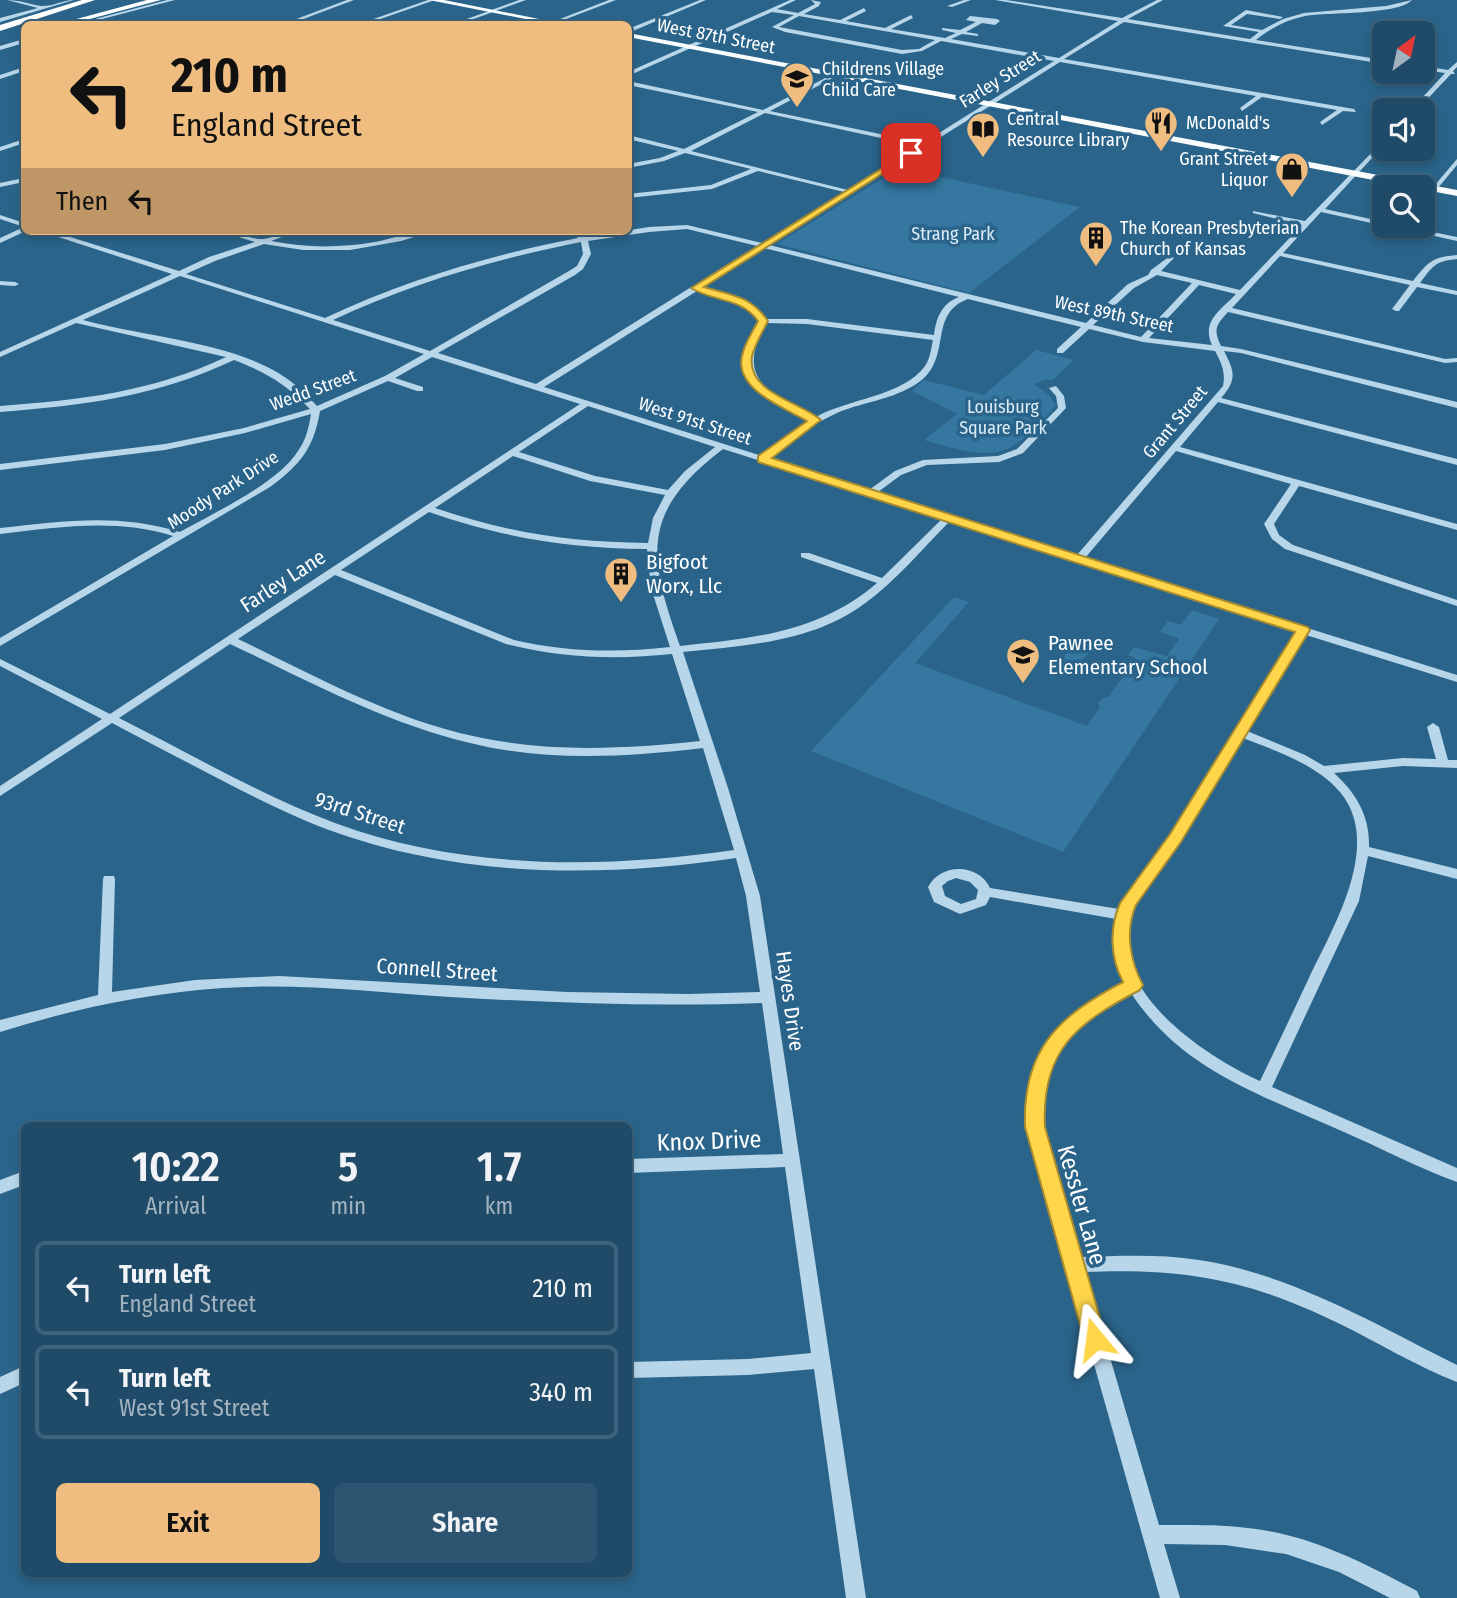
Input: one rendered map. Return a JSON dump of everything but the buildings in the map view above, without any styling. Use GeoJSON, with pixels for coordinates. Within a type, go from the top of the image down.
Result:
{"type":"FeatureCollection","features":[{"type":"Feature","properties":{"kind":"highway"},"geometry":{"type":"LineString","coordinates":[[53,21],[127,0]]}},
{"type":"Feature","properties":{"kind":"highway"},"geometry":{"type":"LineString","coordinates":[[74,21],[157,0]]}},
{"type":"Feature","properties":{"kind":"highway"},"geometry":{"type":"LineString","coordinates":[[32,21],[95,1]]}},
{"type":"Feature","properties":{"kind":"highway"},"geometry":{"type":"LineString","coordinates":[[43,21],[95,1]]}},
{"type":"Feature","properties":{"kind":"highway"},"geometry":{"type":"LineString","coordinates":[[0,34],[21,26]]}},
{"type":"Feature","properties":{"kind":"highway"},"geometry":{"type":"LineString","coordinates":[[0,34],[21,29]]}},
{"type":"Feature","properties":{"kind":"main road"},"geometry":{"type":"LineString","coordinates":[[433,0],[545,21]]}},
{"type":"Feature","properties":{"kind":"main road"},"geometry":{"type":"LineString","coordinates":[[452,1],[494,11]]}},
{"type":"Feature","properties":{"kind":"main road","name":"West 87th Street"},"geometry":{"type":"LineString","coordinates":[[632,36],[1372,180]]}},
{"type":"Feature","properties":{"kind":"main road","name":"West 87th Street"},"geometry":{"type":"LineString","coordinates":[[1353,176],[1372,180]]}},
{"type":"Feature","properties":{"kind":"main road","name":"West 87th Street"},"geometry":{"type":"LineString","coordinates":[[1435,192],[1457,196]]}},
{"type":"Feature","properties":{"kind":"street"},"geometry":{"type":"LineString","coordinates":[[9,0],[44,8]]}},
{"type":"Feature","properties":{"kind":"street"},"geometry":{"type":"LineString","coordinates":[[0,20],[72,0]]}},
{"type":"Feature","properties":{"kind":"street"},"geometry":{"type":"LineString","coordinates":[[92,21],[173,0]]}},
{"type":"Feature","properties":{"kind":"street"},"geometry":{"type":"LineString","coordinates":[[294,21],[352,0]]}},
{"type":"Feature","properties":{"kind":"street"},"geometry":{"type":"LineString","coordinates":[[371,21],[433,0]]}},
{"type":"Feature","properties":{"kind":"street"},"geometry":{"type":"LineString","coordinates":[[465,21],[524,0]]}},
{"type":"Feature","properties":{"kind":"street"},"geometry":{"type":"LineString","coordinates":[[560,21],[614,0]]}},
{"type":"Feature","properties":{"kind":"street"},"geometry":{"type":"LineString","coordinates":[[632,33],[704,0]]}},
{"type":"Feature","properties":{"kind":"street"},"geometry":{"type":"LineString","coordinates":[[632,72],[794,0]]}},
{"type":"Feature","properties":{"kind":"street"},"geometry":{"type":"LineString","coordinates":[[813,0],[818,2],[817,5],[775,27],[908,52],[920,50],[980,22]]}},
{"type":"Feature","properties":{"kind":"street"},"geometry":{"type":"LineString","coordinates":[[950,6],[969,0]]}},
{"type":"Feature","properties":{"kind":"street"},"geometry":{"type":"LineString","coordinates":[[997,0],[1372,60]]}},
{"type":"Feature","properties":{"kind":"street"},"geometry":{"type":"LineString","coordinates":[[1042,7],[1054,0]]}},
{"type":"Feature","properties":{"kind":"street","name":"Farley Street"},"geometry":{"type":"LineString","coordinates":[[538,387],[1123,20],[1161,0]]}},
{"type":"Feature","properties":{"kind":"street"},"geometry":{"type":"LineString","coordinates":[[1261,31],[1226,26],[1246,12],[1280,17],[1312,10],[1396,6],[1406,4],[1409,0]]}},
{"type":"Feature","properties":{"kind":"street"},"geometry":{"type":"LineString","coordinates":[[772,10],[1354,111]]}},
{"type":"Feature","properties":{"kind":"street"},"geometry":{"type":"LineString","coordinates":[[842,22],[864,10]]}},
{"type":"Feature","properties":{"kind":"street"},"geometry":{"type":"LineString","coordinates":[[1251,41],[1280,17]]}},
{"type":"Feature","properties":{"kind":"street"},"geometry":{"type":"LineString","coordinates":[[887,29],[911,18]]}},
{"type":"Feature","properties":{"kind":"street"},"geometry":{"type":"LineString","coordinates":[[944,29],[976,35]]}},
{"type":"Feature","properties":{"kind":"street"},"geometry":{"type":"LineString","coordinates":[[811,35],[823,30]]}},
{"type":"Feature","properties":{"kind":"street"},"geometry":{"type":"LineString","coordinates":[[858,44],[870,38]]}},
{"type":"Feature","properties":{"kind":"street"},"geometry":{"type":"LineString","coordinates":[[0,48],[21,42]]}},
{"type":"Feature","properties":{"kind":"street"},"geometry":{"type":"LineString","coordinates":[[1427,98],[1453,73],[1457,64]]}},
{"type":"Feature","properties":{"kind":"street"},"geometry":{"type":"LineString","coordinates":[[0,77],[21,70]]}},
{"type":"Feature","properties":{"kind":"street"},"geometry":{"type":"LineString","coordinates":[[1435,70],[1453,73]]}},
{"type":"Feature","properties":{"kind":"street"},"geometry":{"type":"LineString","coordinates":[[632,165],[650,163],[684,151],[833,76]]}},
{"type":"Feature","properties":{"kind":"street"},"geometry":{"type":"LineString","coordinates":[[632,84],[924,145]]}},
{"type":"Feature","properties":{"kind":"street"},"geometry":{"type":"LineString","coordinates":[[1242,109],[1261,95]]}},
{"type":"Feature","properties":{"kind":"street"},"geometry":{"type":"LineString","coordinates":[[1322,123],[1342,109]]}},
{"type":"Feature","properties":{"kind":"street"},"geometry":{"type":"LineString","coordinates":[[632,138],[850,192]]}},
{"type":"Feature","properties":{"kind":"street"},"geometry":{"type":"LineString","coordinates":[[0,149],[21,142]]}},
{"type":"Feature","properties":{"kind":"street","name":"Grant Street"},"geometry":{"type":"LineString","coordinates":[[1079,559],[1216,399],[1229,379],[1211,328],[1372,155]]}},
{"type":"Feature","properties":{"kind":"street"},"geometry":{"type":"LineString","coordinates":[[1435,185],[1457,161]]}},
{"type":"Feature","properties":{"kind":"street"},"geometry":{"type":"LineString","coordinates":[[632,196],[712,187],[758,169]]}},
{"type":"Feature","properties":{"kind":"street"},"geometry":{"type":"LineString","coordinates":[[0,185],[21,181]]}},
{"type":"Feature","properties":{"kind":"street"},"geometry":{"type":"LineString","coordinates":[[1320,211],[1372,222]]}},
{"type":"Feature","properties":{"kind":"street"},"geometry":{"type":"LineString","coordinates":[[1255,212],[1307,224]]}},
{"type":"Feature","properties":{"kind":"street"},"geometry":{"type":"LineString","coordinates":[[0,217],[21,226]]}},
{"type":"Feature","properties":{"kind":"street","name":"West 89th Street"},"geometry":{"type":"LineString","coordinates":[[632,233],[687,227],[1143,340],[1241,351],[1457,405]]}},
{"type":"Feature","properties":{"kind":"street"},"geometry":{"type":"LineString","coordinates":[[0,241],[21,229]]}},
{"type":"Feature","properties":{"kind":"street"},"geometry":{"type":"LineString","coordinates":[[1435,234],[1457,239]]}},
{"type":"Feature","properties":{"kind":"street","name":"West 91st Street"},"geometry":{"type":"LineString","coordinates":[[57,235],[1457,679]]}},
{"type":"Feature","properties":{"kind":"street"},"geometry":{"type":"LineString","coordinates":[[212,259],[236,235]]}},
{"type":"Feature","properties":{"kind":"street"},"geometry":{"type":"LineString","coordinates":[[243,235],[262,242],[302,249],[343,249],[414,235]]}},
{"type":"Feature","properties":{"kind":"street"},"geometry":{"type":"LineString","coordinates":[[0,355],[212,259],[282,235]]}},
{"type":"Feature","properties":{"kind":"street"},"geometry":{"type":"LineString","coordinates":[[578,235],[584,240]]}},
{"type":"Feature","properties":{"kind":"street","name":"West 89th Street"},"geometry":{"type":"LineString","coordinates":[[326,320],[396,289],[453,269],[617,235]]}},
{"type":"Feature","properties":{"kind":"street","name":"Wedd Street"},"geometry":{"type":"LineString","coordinates":[[0,467],[165,447],[245,430],[316,410],[388,378],[572,273],[580,267],[587,254],[584,240]]}},
{"type":"Feature","properties":{"kind":"street"},"geometry":{"type":"LineString","coordinates":[[1279,254],[1457,293]]}},
{"type":"Feature","properties":{"kind":"street"},"geometry":{"type":"LineString","coordinates":[[1396,309],[1436,259],[1457,257]]}},
{"type":"Feature","properties":{"kind":"street"},"geometry":{"type":"LineString","coordinates":[[1060,351],[1131,286],[1151,277],[1170,258]]}},
{"type":"Feature","properties":{"kind":"street"},"geometry":{"type":"LineString","coordinates":[[1154,272],[1242,293]]}},
{"type":"Feature","properties":{"kind":"street"},"geometry":{"type":"LineString","coordinates":[[0,283],[15,284]]}},
{"type":"Feature","properties":{"kind":"street"},"geometry":{"type":"LineString","coordinates":[[1143,340],[1197,283]]}},
{"type":"Feature","properties":{"kind":"street"},"geometry":{"type":"LineString","coordinates":[[696,288],[743,302],[755,309],[763,321]]}},
{"type":"Feature","properties":{"kind":"street"},"geometry":{"type":"LineString","coordinates":[[763,459],[815,420],[919,378],[933,362],[943,315],[959,298],[970,296]]}},
{"type":"Feature","properties":{"kind":"street"},"geometry":{"type":"LineString","coordinates":[[1227,309],[1445,361],[1457,359]]}},
{"type":"Feature","properties":{"kind":"street"},"geometry":{"type":"LineString","coordinates":[[76,321],[105,330],[179,342],[280,376],[305,396],[316,410]]}},
{"type":"Feature","properties":{"kind":"street"},"geometry":{"type":"LineString","coordinates":[[763,321],[817,322],[936,338]]}},
{"type":"Feature","properties":{"kind":"street"},"geometry":{"type":"LineString","coordinates":[[763,321],[747,356],[747,371],[758,387],[769,395],[815,420]]}},
{"type":"Feature","properties":{"kind":"street"},"geometry":{"type":"LineString","coordinates":[[0,409],[134,394],[183,381],[231,358]]}},
{"type":"Feature","properties":{"kind":"street"},"geometry":{"type":"LineString","coordinates":[[388,378],[420,388]]}},
{"type":"Feature","properties":{"kind":"street"},"geometry":{"type":"LineString","coordinates":[[871,494],[898,473],[926,462],[999,459],[1020,451],[1062,408],[1060,396],[1053,388]]}},
{"type":"Feature","properties":{"kind":"street"},"geometry":{"type":"LineString","coordinates":[[1216,399],[1457,462]]}},
{"type":"Feature","properties":{"kind":"street","name":"Farley Lane"},"geometry":{"type":"LineString","coordinates":[[0,792],[587,403]]}},
{"type":"Feature","properties":{"kind":"street","name":"Moody Park Drive"},"geometry":{"type":"LineString","coordinates":[[0,643],[259,490],[292,465],[310,441],[316,410]]}},
{"type":"Feature","properties":{"kind":"street","name":"Hayes Drive"},"geometry":{"type":"LineString","coordinates":[[721,446],[699,462],[670,493],[657,519],[652,546],[653,568],[753,896],[856,1598]]}},
{"type":"Feature","properties":{"kind":"street"},"geometry":{"type":"LineString","coordinates":[[1174,448],[1457,527]]}},
{"type":"Feature","properties":{"kind":"street"},"geometry":{"type":"LineString","coordinates":[[511,453],[593,479],[670,493]]}},
{"type":"Feature","properties":{"kind":"street"},"geometry":{"type":"LineString","coordinates":[[1296,483],[1269,524],[1275,537],[1301,552],[1457,603]]}},
{"type":"Feature","properties":{"kind":"street"},"geometry":{"type":"LineString","coordinates":[[428,509],[475,526],[531,539],[593,546],[652,546]]}},
{"type":"Feature","properties":{"kind":"street"},"geometry":{"type":"LineString","coordinates":[[334,571],[510,642],[535,649],[602,656],[677,650],[763,638],[813,626],[849,610],[883,582],[948,518]]}},
{"type":"Feature","properties":{"kind":"street"},"geometry":{"type":"LineString","coordinates":[[0,531],[121,521],[145,524],[182,536]]}},
{"type":"Feature","properties":{"kind":"street"},"geometry":{"type":"LineString","coordinates":[[805,555],[883,582]]}},
{"type":"Feature","properties":{"kind":"street"},"geometry":{"type":"LineString","coordinates":[[1303,630],[1175,838],[1128,903],[1121,929],[1122,956],[1133,985],[1155,1018],[1180,1042],[1207,1061],[1457,1175]]}},
{"type":"Feature","properties":{"kind":"street"},"geometry":{"type":"LineString","coordinates":[[230,640],[404,719],[470,740],[544,752],[588,754],[655,751],[707,744]]}},
{"type":"Feature","properties":{"kind":"street","name":"93rd Street"},"geometry":{"type":"LineString","coordinates":[[0,662],[308,817],[379,842],[434,855],[486,863],[582,868],[663,864],[741,853]]}},
{"type":"Feature","properties":{"kind":"street"},"geometry":{"type":"LineString","coordinates":[[1433,727],[1443,763]]}},
{"type":"Feature","properties":{"kind":"street"},"geometry":{"type":"LineString","coordinates":[[1240,733],[1297,755],[1325,770],[1355,806],[1360,818],[1364,850],[1363,869],[1352,901],[1264,1089]]}},
{"type":"Feature","properties":{"kind":"street"},"geometry":{"type":"LineString","coordinates":[[1325,770],[1373,763],[1457,764]]}},
{"type":"Feature","properties":{"kind":"street"},"geometry":{"type":"LineString","coordinates":[[1364,850],[1457,874]]}},
{"type":"Feature","properties":{"kind":"street"},"geometry":{"type":"LineString","coordinates":[[105,999],[109,879]]}},
{"type":"Feature","properties":{"kind":"street"},"geometry":{"type":"LineString","coordinates":[[985,892],[1123,915]]}},
{"type":"Feature","properties":{"kind":"street","name":"Connell Street"},"geometry":{"type":"LineString","coordinates":[[0,1026],[105,999],[196,986],[265,982],[610,1001],[769,997]]}},
{"type":"Feature","properties":{"kind":"street","name":"Kessler Lane"},"geometry":{"type":"LineString","coordinates":[[1133,985],[1093,1006],[1063,1031],[1044,1060],[1037,1081],[1034,1101],[1035,1127],[1170,1598]]}},
{"type":"Feature","properties":{"kind":"street","name":"Knox Drive"},"geometry":{"type":"LineString","coordinates":[[632,1166],[792,1160]]}},
{"type":"Feature","properties":{"kind":"street"},"geometry":{"type":"LineString","coordinates":[[0,1187],[21,1179]]}},
{"type":"Feature","properties":{"kind":"street"},"geometry":{"type":"LineString","coordinates":[[1074,1265],[1171,1264],[1216,1271],[1272,1286],[1315,1304],[1457,1374]]}},
{"type":"Feature","properties":{"kind":"street"},"geometry":{"type":"LineString","coordinates":[[632,1370],[748,1367],[821,1360]]}},
{"type":"Feature","properties":{"kind":"street"},"geometry":{"type":"LineString","coordinates":[[0,1386],[21,1376]]}},
{"type":"Feature","properties":{"kind":"street"},"geometry":{"type":"LineString","coordinates":[[1152,1535],[1209,1532],[1289,1543],[1331,1557],[1410,1598]]}},
{"type":"Feature","properties":{"kind":"green space","name":"Strang Park"},"geometry":{"type":"Polygon","coordinates":[[[899,168],[1080,207],[969,293],[777,244],[899,168]]]}},
{"type":"Feature","properties":{"kind":"green space","name":"Louisburg Square Park"},"geometry":{"type":"Polygon","coordinates":[[[1036,350],[1074,360],[1053,380],[1034,384],[1049,395],[1056,405],[1025,438],[998,452],[983,453],[924,440],[957,414],[912,391],[924,380],[984,395],[1036,350]]]}},
{"type":"Feature","properties":{"kind":"green space"},"geometry":{"type":"Polygon","coordinates":[[[954,597],[969,602],[915,663],[1087,726],[1100,707],[1098,703],[1108,697],[1136,659],[1128,655],[1134,647],[1167,656],[1179,639],[1160,632],[1168,621],[1181,625],[1192,610],[1219,619],[1063,852],[811,751],[954,597]]]}},
{"type":"Feature","properties":{"kind":"green space"},"geometry":{"type":"Polygon","coordinates":[[[1078,639],[1096,645],[1075,668],[1059,663],[1078,639]]]}},
{"type":"Feature","properties":{"kind":"place","name":"Childrens Village Child Care"},"geometry":{"type":"Point","coordinates":[797,109]}},
{"type":"Feature","properties":{"kind":"place","name":"McDonald's"},"geometry":{"type":"Point","coordinates":[1161,153]}},
{"type":"Feature","properties":{"kind":"place","name":"Central Resource Library"},"geometry":{"type":"Point","coordinates":[983,159]}},
{"type":"Feature","properties":{"kind":"place","name":"Grant Street Liquor"},"geometry":{"type":"Point","coordinates":[1292,199]}},
{"type":"Feature","properties":{"kind":"place","name":"The Korean Presbyterian Church of Kansas"},"geometry":{"type":"Point","coordinates":[1096,268]}},
{"type":"Feature","properties":{"kind":"place","name":"Bigfoot Worx, Llc"},"geometry":{"type":"Point","coordinates":[621,604]}},
{"type":"Feature","properties":{"kind":"place","name":"Pawnee Elementary School"},"geometry":{"type":"Point","coordinates":[1023,685]}},
{"type":"Feature","properties":{"kind":"route"},"geometry":{"type":"LineString","coordinates":[[911,153],[696,288],[743,302],[755,309],[763,321],[747,356],[747,371],[758,387],[769,395],[815,420],[763,459],[1303,630],[1175,838],[1128,903],[1123,915],[1121,942],[1127,974],[1133,985],[1093,1006],[1063,1031],[1044,1060],[1037,1081],[1034,1101],[1035,1127],[1095,1339]]}}]}
